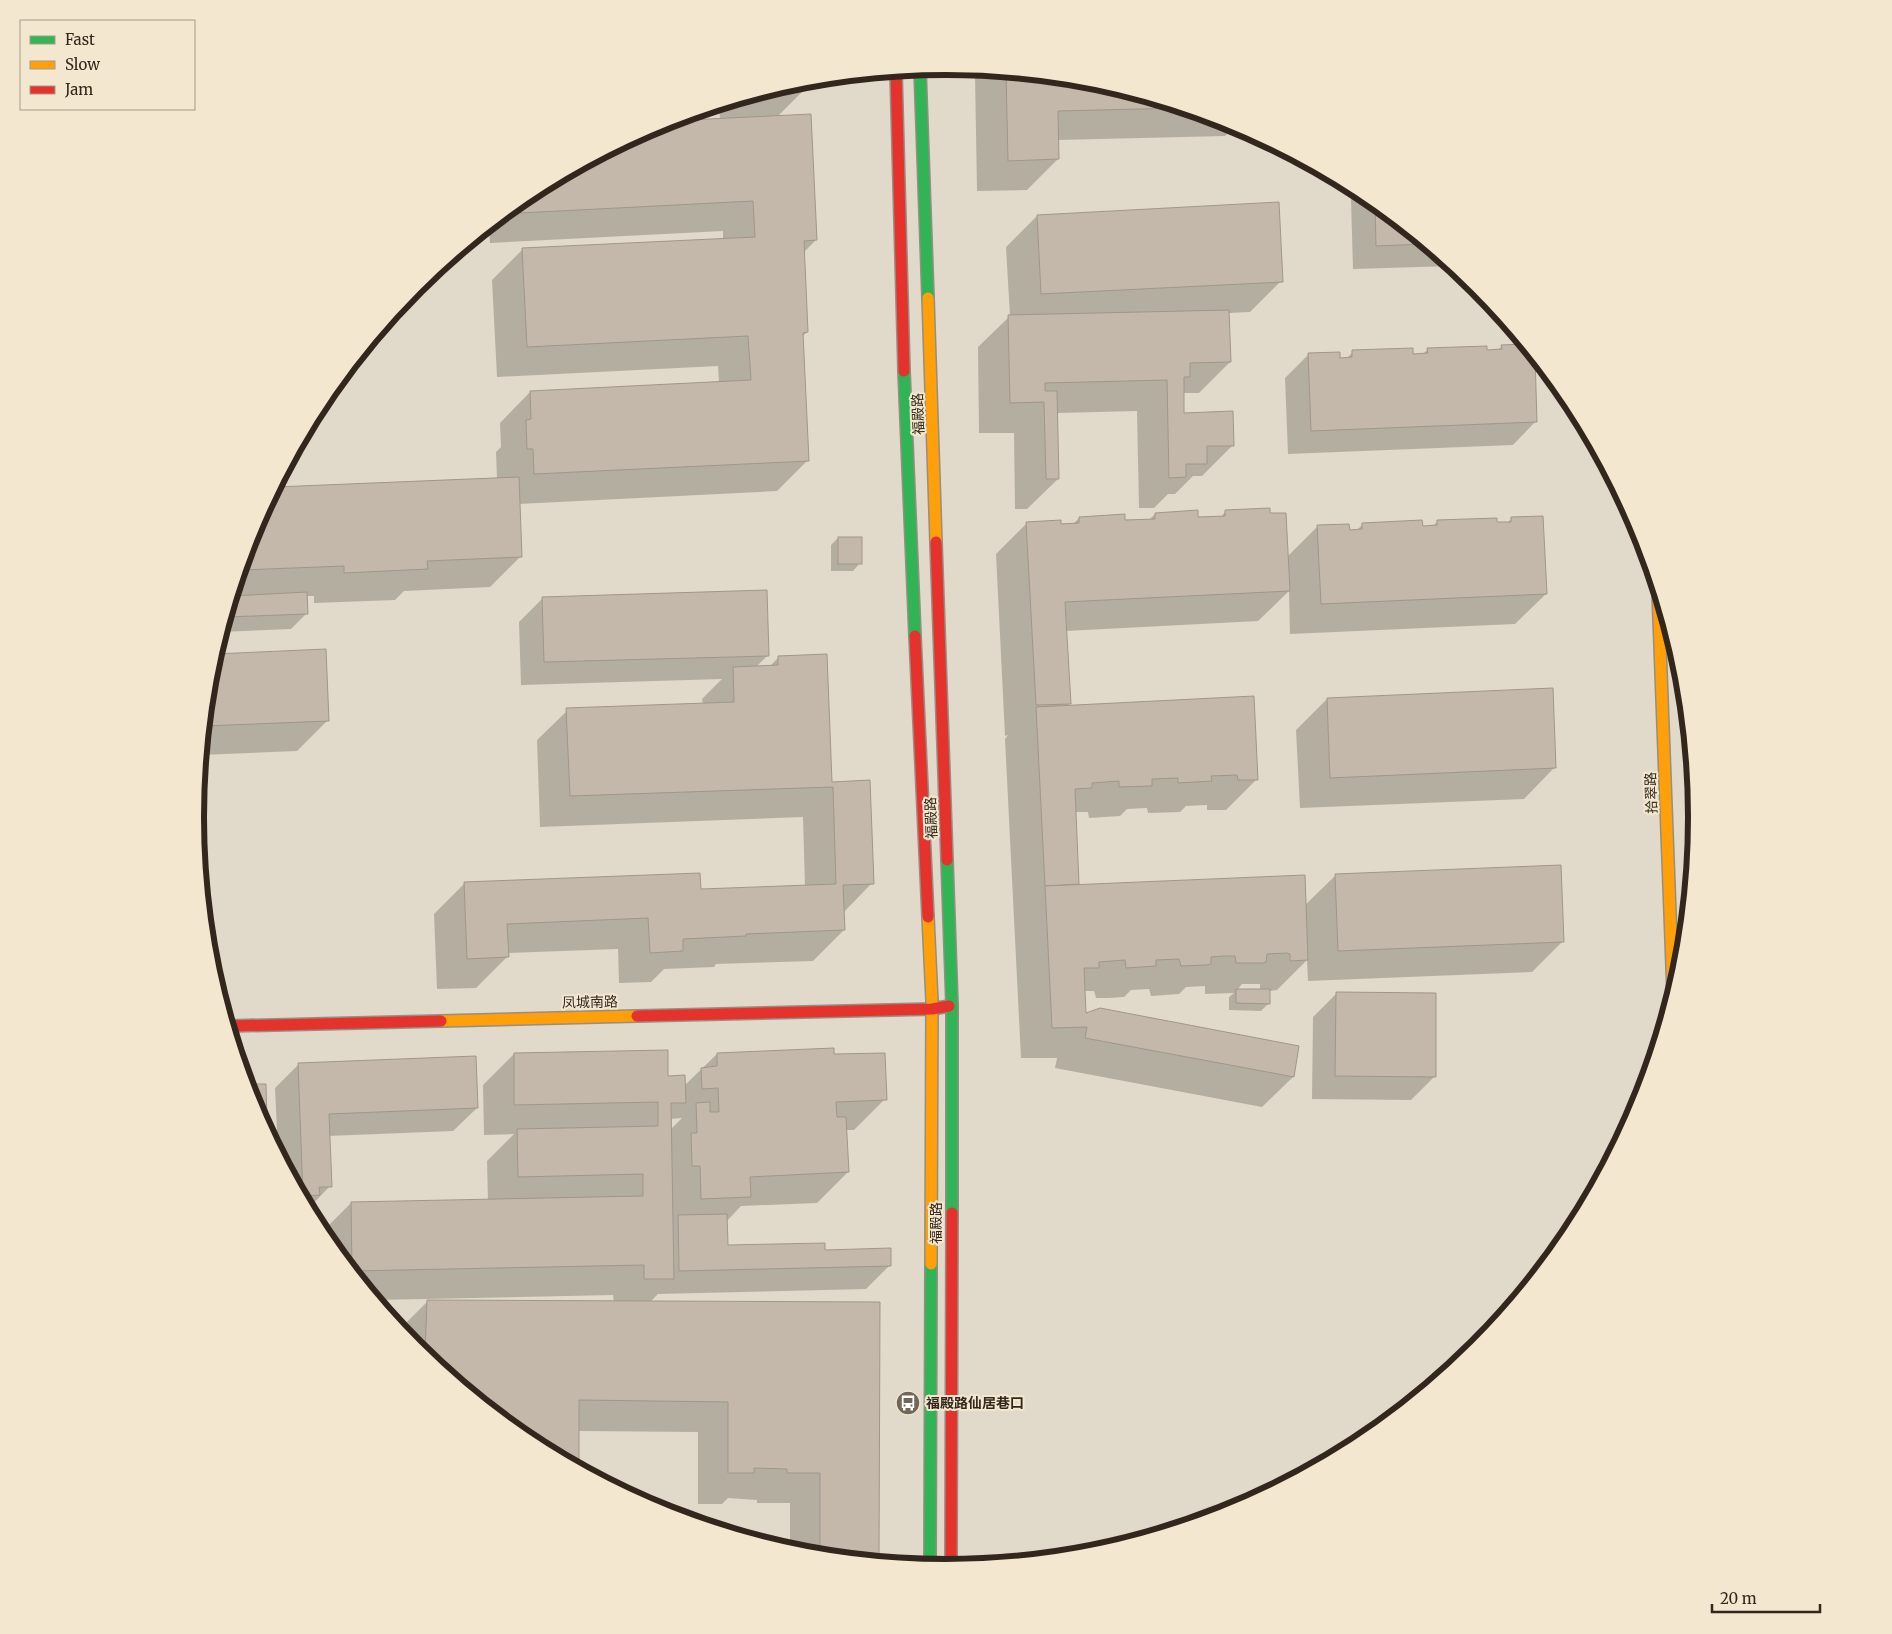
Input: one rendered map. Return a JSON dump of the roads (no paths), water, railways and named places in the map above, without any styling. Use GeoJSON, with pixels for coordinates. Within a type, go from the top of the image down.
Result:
{"type":"FeatureCollection","features":[{"type":"Feature","properties":{"kind":"street","name":"福殿路"},"geometry":{"type":"LineString","coordinates":[[920,76],[952,1005],[951,1559]]}},
{"type":"Feature","properties":{"kind":"street","name":"福殿路"},"geometry":{"type":"LineString","coordinates":[[896,77],[905,414],[932,1009],[930,1558]]}},
{"type":"Feature","properties":{"kind":"street","name":"拾翠路"},"geometry":{"type":"LineString","coordinates":[[1659,611],[1672,970]]}},
{"type":"Feature","properties":{"kind":"street","name":"凤城南路"},"geometry":{"type":"LineString","coordinates":[[234,1026],[932,1009],[952,1005]]}},
{"type":"Feature","properties":{"kind":"place","name":"福殿路仙居巷口"},"geometry":{"type":"Point","coordinates":[908,1403]}}]}
